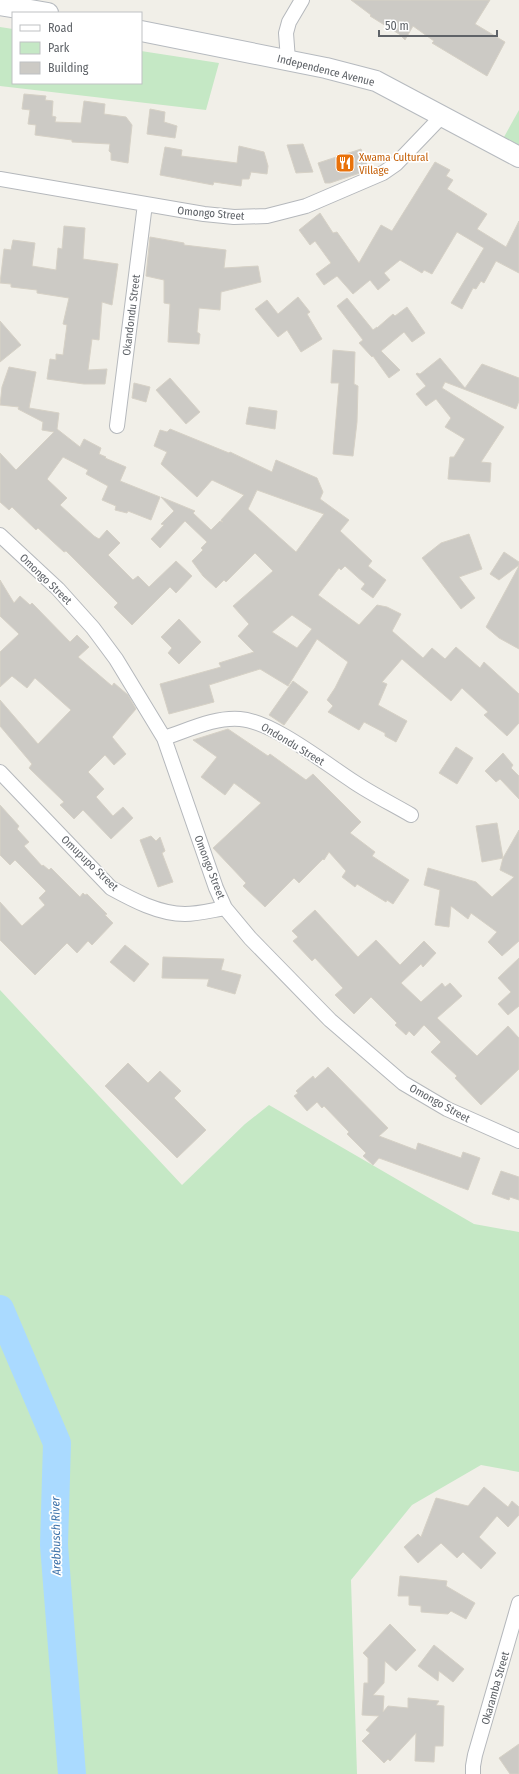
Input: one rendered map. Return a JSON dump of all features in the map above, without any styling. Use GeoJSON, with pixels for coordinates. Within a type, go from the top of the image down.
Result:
{"type":"FeatureCollection","features":[{"type":"Feature","properties":{"kind":"main road"},"geometry":{"type":"LineString","coordinates":[[0,5],[42,12]]}},
{"type":"Feature","properties":{"kind":"main road","name":"Independence Avenue"},"geometry":{"type":"LineString","coordinates":[[142,31],[326,68],[376,81],[519,157]]}},
{"type":"Feature","properties":{"kind":"street"},"geometry":{"type":"LineString","coordinates":[[288,60],[286,33],[289,22],[302,0]]}},
{"type":"Feature","properties":{"kind":"street","name":"Omongo Street"},"geometry":{"type":"LineString","coordinates":[[0,179],[204,214],[234,217],[267,216],[292,211],[383,173],[407,154],[442,116]]}},
{"type":"Feature","properties":{"kind":"street","name":"Okandondu Street"},"geometry":{"type":"LineString","coordinates":[[117,426],[146,204]]}},
{"type":"Feature","properties":{"kind":"street","name":"Omongo Street"},"geometry":{"type":"LineString","coordinates":[[0,535],[58,589],[93,628],[116,659],[164,738],[216,888],[226,908],[250,938],[330,1020],[404,1083],[446,1109],[519,1141]]}},
{"type":"Feature","properties":{"kind":"street","name":"Ondondu Street"},"geometry":{"type":"LineString","coordinates":[[164,738],[216,720],[241,719],[258,723],[312,753],[355,783],[411,815]]}},
{"type":"Feature","properties":{"kind":"street","name":"Omupupo Street"},"geometry":{"type":"LineString","coordinates":[[0,772],[111,888],[132,900],[150,906],[185,914],[226,908]]}},
{"type":"Feature","properties":{"kind":"street","name":"Okaramba Street"},"geometry":{"type":"LineString","coordinates":[[473,1774],[473,1766],[519,1603]]}},
{"type":"Feature","properties":{"kind":"green space"},"geometry":{"type":"Polygon","coordinates":[[[0,27],[12,29],[12,84],[142,84],[142,51],[219,63],[206,110],[0,86],[0,27]]]}},
{"type":"Feature","properties":{"kind":"green space"},"geometry":{"type":"Polygon","coordinates":[[[519,110],[519,145],[504,137],[519,110]]]}},
{"type":"Feature","properties":{"kind":"green space"},"geometry":{"type":"Polygon","coordinates":[[[0,990],[182,1185],[245,1124],[269,1105],[474,1224],[519,1232],[519,1472],[481,1465],[412,1505],[351,1580],[357,1774],[0,1774],[0,990]]]}},
{"type":"Feature","properties":{"kind":"building"},"geometry":{"type":"Polygon","coordinates":[[[351,0],[490,0],[475,24],[505,42],[487,76],[432,43],[434,41],[413,26],[405,40],[399,34],[370,16],[371,15],[351,0]]]}},
{"type":"Feature","properties":{"kind":"building"},"geometry":{"type":"Polygon","coordinates":[[[24,94],[46,96],[45,100],[53,101],[52,116],[56,117],[55,122],[81,123],[84,101],[105,104],[104,114],[126,117],[132,125],[128,163],[111,160],[111,153],[109,151],[110,144],[72,142],[72,140],[35,135],[36,125],[28,124],[30,110],[22,109],[24,94]]]}},
{"type":"Feature","properties":{"kind":"building"},"geometry":{"type":"Polygon","coordinates":[[[150,109],[165,112],[164,122],[177,126],[175,138],[147,134],[150,109]]]}},
{"type":"Feature","properties":{"kind":"building"},"geometry":{"type":"Polygon","coordinates":[[[303,144],[313,172],[296,173],[287,145],[303,144]]]}},
{"type":"Feature","properties":{"kind":"building"},"geometry":{"type":"Polygon","coordinates":[[[239,146],[264,152],[268,166],[267,174],[251,172],[249,179],[242,179],[241,186],[214,182],[213,185],[160,175],[165,147],[182,150],[181,156],[237,163],[239,146]]]}},
{"type":"Feature","properties":{"kind":"building"},"geometry":{"type":"Polygon","coordinates":[[[361,149],[369,170],[330,183],[325,183],[318,163],[361,149]]]}},
{"type":"Feature","properties":{"kind":"building"},"geometry":{"type":"Polygon","coordinates":[[[435,162],[450,170],[446,176],[453,180],[447,189],[487,214],[477,229],[506,247],[519,221],[519,273],[496,261],[484,283],[481,281],[476,289],[473,288],[462,309],[451,303],[484,248],[457,232],[432,274],[424,270],[422,273],[400,260],[384,273],[390,280],[378,290],[370,280],[353,294],[337,276],[324,285],[316,274],[331,263],[315,241],[310,245],[299,230],[320,213],[333,233],[337,232],[359,263],[381,225],[392,231],[435,162]]]}},
{"type":"Feature","properties":{"kind":"building"},"geometry":{"type":"Polygon","coordinates":[[[64,226],[85,228],[83,259],[118,264],[112,305],[102,302],[99,340],[92,339],[88,370],[107,369],[105,384],[84,384],[47,379],[50,359],[56,360],[56,354],[63,355],[67,325],[63,324],[69,298],[37,293],[37,290],[11,287],[11,284],[0,283],[4,249],[11,250],[13,240],[35,243],[32,266],[56,270],[58,248],[62,249],[64,226]]]}},
{"type":"Feature","properties":{"kind":"building"},"geometry":{"type":"Polygon","coordinates":[[[150,237],[184,243],[184,245],[226,250],[224,268],[258,266],[261,282],[221,292],[220,310],[199,308],[197,332],[200,334],[199,344],[168,342],[170,304],[164,303],[164,280],[146,276],[150,237]]]}},
{"type":"Feature","properties":{"kind":"building"},"geometry":{"type":"Polygon","coordinates":[[[298,297],[310,312],[307,314],[322,339],[301,352],[287,330],[278,337],[255,309],[267,300],[278,314],[298,297]]]}},
{"type":"Feature","properties":{"kind":"building"},"geometry":{"type":"Polygon","coordinates":[[[347,298],[373,330],[393,314],[395,316],[407,307],[425,333],[412,342],[404,332],[381,351],[400,370],[389,378],[373,356],[372,357],[359,343],[363,340],[337,306],[347,298]]]}},
{"type":"Feature","properties":{"kind":"building"},"geometry":{"type":"Polygon","coordinates":[[[0,321],[21,345],[0,362],[0,321]]]}},
{"type":"Feature","properties":{"kind":"building"},"geometry":{"type":"Polygon","coordinates":[[[333,350],[355,352],[354,384],[358,386],[357,422],[353,456],[333,454],[339,383],[331,383],[333,350]]]}},
{"type":"Feature","properties":{"kind":"building"},"geometry":{"type":"Polygon","coordinates":[[[440,358],[465,388],[482,364],[519,378],[519,401],[516,409],[445,382],[442,388],[504,427],[481,462],[491,463],[490,482],[448,479],[450,457],[454,457],[465,439],[445,427],[451,418],[436,399],[426,406],[416,394],[426,386],[416,374],[420,374],[440,358]]]}},
{"type":"Feature","properties":{"kind":"building"},"geometry":{"type":"Polygon","coordinates":[[[9,367],[36,372],[29,408],[59,413],[57,429],[80,447],[84,439],[101,448],[99,454],[106,457],[105,458],[126,467],[120,481],[160,497],[151,520],[128,511],[127,513],[115,510],[116,506],[102,500],[108,486],[86,474],[88,470],[63,457],[47,479],[67,498],[60,505],[94,536],[99,539],[107,530],[120,543],[108,555],[133,580],[138,576],[149,587],[176,561],[192,576],[176,593],[170,587],[132,625],[114,607],[118,603],[66,551],[64,552],[38,528],[36,530],[12,507],[9,510],[0,502],[0,453],[16,470],[54,432],[42,430],[43,422],[18,409],[19,407],[0,405],[2,387],[9,367]]]}},
{"type":"Feature","properties":{"kind":"building"},"geometry":{"type":"Polygon","coordinates":[[[170,378],[200,412],[186,424],[156,390],[170,378]]]}},
{"type":"Feature","properties":{"kind":"building"},"geometry":{"type":"Polygon","coordinates":[[[134,383],[150,387],[146,402],[132,398],[134,383]]]}},
{"type":"Feature","properties":{"kind":"building"},"geometry":{"type":"Polygon","coordinates":[[[249,407],[277,411],[275,429],[246,424],[249,407]]]}},
{"type":"Feature","properties":{"kind":"building"},"geometry":{"type":"Polygon","coordinates":[[[170,429],[229,453],[230,452],[272,472],[276,460],[317,478],[323,492],[320,499],[349,520],[340,531],[372,561],[368,566],[386,580],[373,598],[361,589],[365,584],[345,566],[341,570],[339,568],[318,595],[359,625],[377,605],[387,607],[401,614],[392,631],[423,658],[432,648],[445,659],[456,647],[480,668],[484,662],[519,694],[519,723],[507,736],[484,715],[488,712],[462,688],[451,701],[402,659],[382,682],[387,684],[378,705],[407,721],[396,742],[385,736],[385,733],[364,722],[359,730],[328,712],[333,706],[327,700],[348,662],[317,639],[288,686],[260,669],[209,685],[214,702],[169,714],[160,684],[221,667],[219,663],[254,652],[238,636],[249,624],[233,606],[273,571],[255,553],[226,582],[224,580],[216,588],[203,576],[192,561],[203,550],[201,548],[207,542],[185,521],[160,548],[151,539],[164,525],[161,524],[174,511],[161,497],[195,511],[193,513],[211,530],[220,521],[223,522],[221,520],[244,495],[212,480],[197,497],[161,464],[167,452],[154,446],[160,430],[167,432],[170,429]],[[257,490],[248,509],[296,552],[324,514],[257,490]],[[292,615],[272,632],[297,648],[312,629],[292,615]]]}},
{"type":"Feature","properties":{"kind":"building"},"geometry":{"type":"Polygon","coordinates":[[[469,534],[482,569],[459,577],[475,598],[461,609],[422,558],[441,543],[469,534]]]}},
{"type":"Feature","properties":{"kind":"building"},"geometry":{"type":"Polygon","coordinates":[[[504,552],[519,562],[519,565],[499,580],[490,574],[504,552]]]}},
{"type":"Feature","properties":{"kind":"building"},"geometry":{"type":"Polygon","coordinates":[[[519,566],[519,649],[499,638],[486,627],[519,566]]]}},
{"type":"Feature","properties":{"kind":"building"},"geometry":{"type":"Polygon","coordinates":[[[0,580],[14,603],[20,596],[30,605],[32,603],[70,642],[77,635],[89,647],[78,657],[112,686],[114,683],[128,695],[136,709],[112,737],[126,754],[114,765],[105,755],[88,772],[104,789],[96,797],[113,816],[123,807],[133,818],[111,839],[83,810],[74,819],[60,805],[64,802],[29,768],[32,764],[0,726],[0,700],[38,744],[71,710],[35,678],[27,688],[12,676],[0,687],[0,652],[19,634],[0,616],[0,580]]]}},
{"type":"Feature","properties":{"kind":"building"},"geometry":{"type":"Polygon","coordinates":[[[179,619],[201,642],[179,664],[168,653],[172,648],[161,637],[179,619]]]}},
{"type":"Feature","properties":{"kind":"building"},"geometry":{"type":"Polygon","coordinates":[[[293,681],[308,692],[284,725],[269,715],[293,681]]]}},
{"type":"Feature","properties":{"kind":"building"},"geometry":{"type":"Polygon","coordinates":[[[228,729],[268,756],[270,754],[306,780],[313,774],[361,822],[350,833],[375,852],[372,856],[409,880],[393,904],[387,900],[386,902],[357,884],[355,887],[342,877],[346,871],[329,852],[324,860],[323,859],[299,883],[294,878],[265,907],[243,886],[246,883],[213,848],[261,803],[234,783],[225,795],[201,777],[217,757],[193,740],[228,729]]]}},
{"type":"Feature","properties":{"kind":"building"},"geometry":{"type":"Polygon","coordinates":[[[456,747],[473,758],[457,784],[439,773],[456,747]]]}},
{"type":"Feature","properties":{"kind":"building"},"geometry":{"type":"Polygon","coordinates":[[[503,753],[513,765],[511,768],[519,776],[519,799],[500,779],[496,782],[485,771],[503,753]]]}},
{"type":"Feature","properties":{"kind":"building"},"geometry":{"type":"Polygon","coordinates":[[[0,805],[19,826],[17,829],[29,842],[24,846],[42,866],[43,865],[49,870],[51,868],[80,897],[83,893],[85,895],[87,894],[107,914],[105,915],[113,923],[92,945],[88,941],[77,953],[67,943],[35,975],[0,940],[0,902],[22,926],[45,905],[39,898],[46,891],[15,860],[10,865],[0,855],[0,805]]]}},
{"type":"Feature","properties":{"kind":"building"},"geometry":{"type":"Polygon","coordinates":[[[497,823],[503,858],[482,862],[476,826],[497,823]]]}},
{"type":"Feature","properties":{"kind":"building"},"geometry":{"type":"Polygon","coordinates":[[[519,830],[519,941],[502,956],[488,942],[497,932],[471,913],[468,919],[451,906],[449,927],[435,925],[440,890],[424,885],[428,868],[476,882],[492,897],[514,877],[500,870],[503,858],[519,830]]]}},
{"type":"Feature","properties":{"kind":"building"},"geometry":{"type":"Polygon","coordinates":[[[151,836],[156,841],[160,837],[165,851],[162,853],[173,882],[158,887],[140,840],[151,836]]]}},
{"type":"Feature","properties":{"kind":"building"},"geometry":{"type":"Polygon","coordinates":[[[315,910],[358,957],[376,940],[400,965],[424,941],[436,953],[423,967],[421,964],[401,983],[421,1002],[442,983],[445,987],[450,983],[462,996],[437,1018],[477,1056],[508,1026],[519,1038],[519,1069],[481,1105],[455,1078],[457,1076],[431,1052],[441,1042],[424,1025],[414,1036],[409,1031],[406,1035],[395,1025],[397,1023],[371,997],[354,1014],[335,995],[343,988],[315,958],[312,961],[293,941],[298,937],[292,931],[315,910]]]}},
{"type":"Feature","properties":{"kind":"building"},"geometry":{"type":"Polygon","coordinates":[[[125,945],[149,964],[134,982],[110,962],[125,945]]]}},
{"type":"Feature","properties":{"kind":"building"},"geometry":{"type":"Polygon","coordinates":[[[163,957],[224,959],[221,970],[241,975],[235,994],[207,986],[209,979],[162,978],[163,957]]]}},
{"type":"Feature","properties":{"kind":"building"},"geometry":{"type":"Polygon","coordinates":[[[519,958],[519,1006],[508,1015],[498,1004],[511,992],[498,978],[519,958]]]}},
{"type":"Feature","properties":{"kind":"building"},"geometry":{"type":"Polygon","coordinates":[[[128,1063],[148,1083],[160,1071],[181,1091],[174,1098],[206,1130],[177,1158],[105,1086],[128,1063]]]}},
{"type":"Feature","properties":{"kind":"building"},"geometry":{"type":"Polygon","coordinates":[[[328,1067],[388,1128],[379,1136],[416,1150],[418,1143],[461,1158],[463,1152],[480,1158],[468,1190],[379,1158],[373,1165],[363,1156],[366,1153],[347,1134],[349,1132],[324,1106],[322,1108],[317,1102],[307,1111],[294,1096],[298,1093],[296,1091],[313,1076],[315,1079],[328,1067]]]}},
{"type":"Feature","properties":{"kind":"building"},"geometry":{"type":"Polygon","coordinates":[[[501,1171],[519,1177],[519,1200],[510,1197],[509,1200],[492,1194],[501,1171]]]}},
{"type":"Feature","properties":{"kind":"building"},"geometry":{"type":"Polygon","coordinates":[[[484,1487],[508,1507],[512,1501],[519,1507],[519,1515],[508,1527],[497,1516],[479,1537],[496,1553],[481,1569],[463,1552],[457,1558],[441,1543],[418,1563],[404,1547],[418,1534],[421,1537],[436,1498],[468,1506],[484,1487]]]}},
{"type":"Feature","properties":{"kind":"building"},"geometry":{"type":"Polygon","coordinates":[[[400,1576],[447,1581],[446,1586],[475,1603],[466,1619],[451,1611],[448,1614],[421,1612],[421,1606],[409,1605],[409,1596],[398,1596],[400,1576]]]}},
{"type":"Feature","properties":{"kind":"building"},"geometry":{"type":"Polygon","coordinates":[[[390,1624],[416,1650],[396,1671],[385,1661],[384,1683],[373,1695],[384,1696],[383,1712],[388,1706],[408,1708],[408,1698],[439,1701],[436,1705],[444,1706],[443,1746],[435,1746],[434,1762],[415,1761],[416,1733],[390,1761],[388,1759],[384,1763],[362,1741],[370,1733],[366,1730],[379,1716],[362,1715],[364,1683],[368,1683],[368,1658],[363,1653],[390,1624]]]}},
{"type":"Feature","properties":{"kind":"building"},"geometry":{"type":"Polygon","coordinates":[[[434,1645],[464,1669],[453,1682],[439,1671],[438,1681],[418,1666],[434,1645]]]}},
{"type":"Feature","properties":{"kind":"building"},"geometry":{"type":"Polygon","coordinates":[[[519,1744],[519,1774],[510,1774],[499,1758],[519,1744]]]}},
{"type":"Feature","properties":{"kind":"waterway","name":"Arebbusch River"},"geometry":{"type":"LineString","coordinates":[[0,1309],[57,1443],[54,1545],[72,1774]]}},
{"type":"Feature","properties":{"kind":"place","name":"Xwama Cultural Village"},"geometry":{"type":"Point","coordinates":[345,163]}}]}
